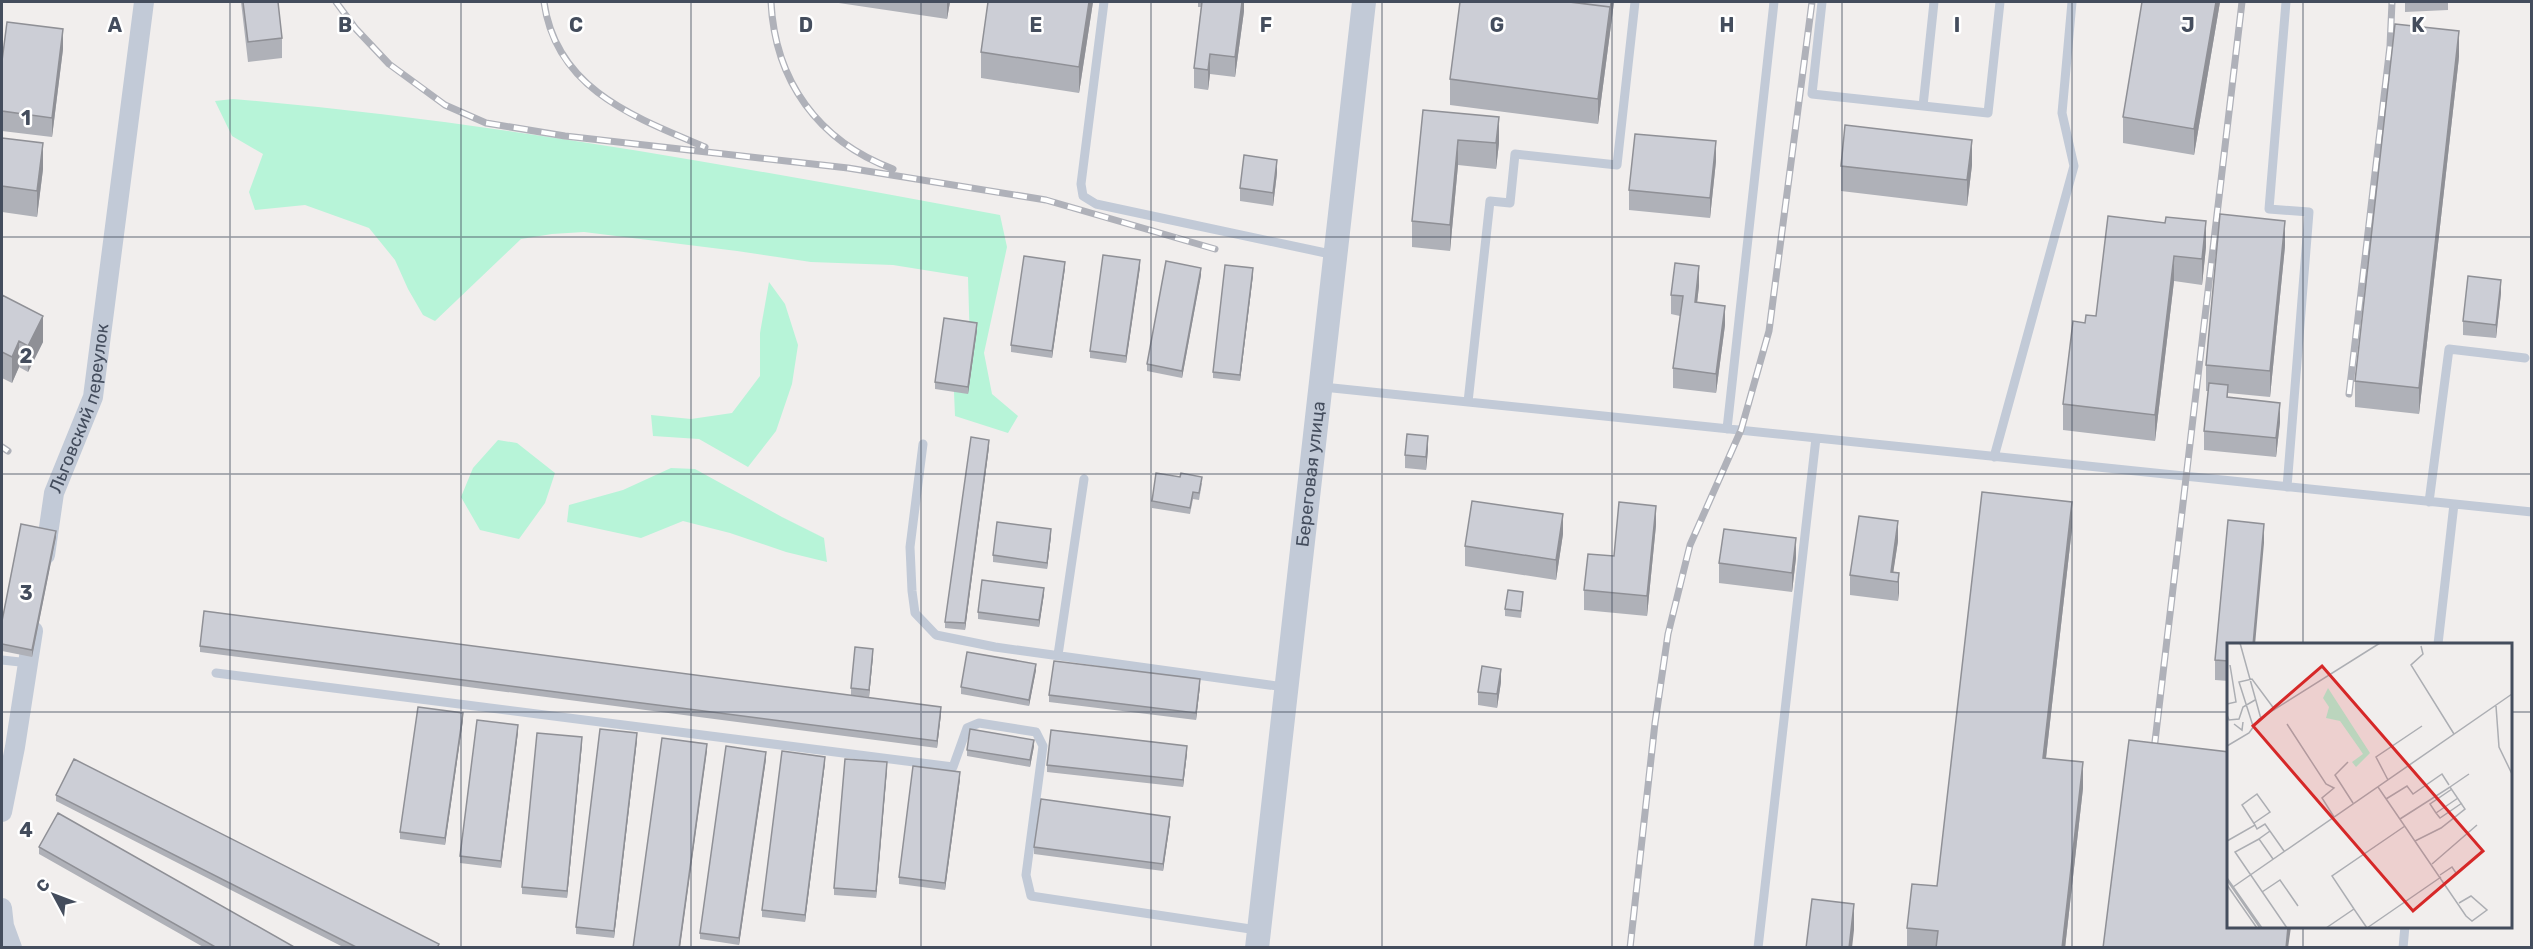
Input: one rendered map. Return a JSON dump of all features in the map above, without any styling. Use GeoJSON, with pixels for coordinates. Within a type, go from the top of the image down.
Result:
{"type":"FeatureCollection","features":[{"type":"Feature","properties":{"kind":"street","name":"Льговский переулок"},"geometry":{"type":"LineString","coordinates":[[42,572],[54,492],[93,397],[144,2]]}},
{"type":"Feature","properties":{"kind":"street","name":"Береговая улица"},"geometry":{"type":"LineString","coordinates":[[1258,939],[1364,2]]}},
{"type":"Feature","properties":{"kind":"street"},"geometry":{"type":"LineString","coordinates":[[2,812],[15,747],[35,618]]}},
{"type":"Feature","properties":{"kind":"street"},"geometry":{"type":"LineString","coordinates":[[2,908],[4,926],[12,947]]}},
{"type":"Feature","properties":{"kind":"lane"},"geometry":{"type":"LineString","coordinates":[[1104,2],[1081,184],[1083,196],[1096,204],[1335,255]]}},
{"type":"Feature","properties":{"kind":"lane"},"geometry":{"type":"LineString","coordinates":[[1468,402],[1490,201],[1510,203],[1515,154],[1617,165],[1635,2]]}},
{"type":"Feature","properties":{"kind":"lane"},"geometry":{"type":"LineString","coordinates":[[1727,429],[1774,2]]}},
{"type":"Feature","properties":{"kind":"lane"},"geometry":{"type":"LineString","coordinates":[[1822,2],[1812,94],[1988,113],[2000,2]]}},
{"type":"Feature","properties":{"kind":"lane"},"geometry":{"type":"LineString","coordinates":[[1923,106],[1934,2]]}},
{"type":"Feature","properties":{"kind":"lane"},"geometry":{"type":"LineString","coordinates":[[1994,457],[2074,166],[2062,113],[2072,2]]}},
{"type":"Feature","properties":{"kind":"lane"},"geometry":{"type":"LineString","coordinates":[[2286,2],[2269,209],[2309,212],[2287,487]]}},
{"type":"Feature","properties":{"kind":"lane"},"geometry":{"type":"LineString","coordinates":[[2429,502],[2449,349],[2525,358]]}},
{"type":"Feature","properties":{"kind":"lane"},"geometry":{"type":"LineString","coordinates":[[1320,387],[2532,512]]}},
{"type":"Feature","properties":{"kind":"lane"},"geometry":{"type":"LineString","coordinates":[[1758,948],[1816,438]]}},
{"type":"Feature","properties":{"kind":"lane"},"geometry":{"type":"LineString","coordinates":[[923,444],[910,547],[915,613],[936,636],[1287,687]]}},
{"type":"Feature","properties":{"kind":"lane"},"geometry":{"type":"LineString","coordinates":[[1058,655],[1084,479]]}},
{"type":"Feature","properties":{"kind":"lane"},"geometry":{"type":"LineString","coordinates":[[2438,643],[2454,504]]}},
{"type":"Feature","properties":{"kind":"lane"},"geometry":{"type":"LineString","coordinates":[[2,660],[29,663]]}},
{"type":"Feature","properties":{"kind":"lane"},"geometry":{"type":"LineString","coordinates":[[216,673],[953,767],[967,728],[979,723],[1036,732],[1043,747],[1026,875],[1031,896],[1258,939]]}},
{"type":"Feature","properties":{"kind":"lane"},"geometry":{"type":"LineString","coordinates":[[2403,948],[2405,928]]}},
{"type":"Feature","properties":{"kind":"lane"},"geometry":{"type":"LineString","coordinates":[[2,942],[12,947]]}},
{"type":"Feature","properties":{"kind":"green space"},"geometry":{"type":"Polygon","coordinates":[[[233,99],[330,108],[522,133],[714,163],[1000,215],[1007,247],[984,353],[992,394],[1018,416],[1008,433],[955,416],[954,392],[970,346],[968,277],[893,265],[811,262],[584,232],[552,234],[521,239],[435,321],[423,315],[395,260],[369,228],[305,205],[255,210],[249,192],[263,154],[232,136],[215,101],[233,99]]]}},
{"type":"Feature","properties":{"kind":"green space"},"geometry":{"type":"Polygon","coordinates":[[[769,282],[785,304],[798,345],[792,384],[776,431],[748,467],[699,439],[653,436],[651,415],[691,419],[732,413],[760,376],[760,333],[769,282]]]}},
{"type":"Feature","properties":{"kind":"green space"},"geometry":{"type":"Polygon","coordinates":[[[498,440],[517,443],[555,473],[545,503],[519,539],[480,530],[461,497],[473,468],[498,440]]]}},
{"type":"Feature","properties":{"kind":"green space"},"geometry":{"type":"Polygon","coordinates":[[[671,468],[695,469],[824,538],[827,562],[683,521],[641,538],[567,522],[569,505],[623,490],[671,468]]]}},
{"type":"Feature","properties":{"kind":"building"},"geometry":{"type":"Polygon","coordinates":[[[243,2],[278,2],[282,38],[248,42],[243,2]]]}},
{"type":"Feature","properties":{"kind":"building"},"geometry":{"type":"Polygon","coordinates":[[[988,2],[1089,2],[1079,67],[981,52],[988,2]]]}},
{"type":"Feature","properties":{"kind":"building"},"geometry":{"type":"Polygon","coordinates":[[[1202,2],[1242,2],[1235,57],[1210,54],[1208,70],[1194,68],[1202,2]]]}},
{"type":"Feature","properties":{"kind":"building"},"geometry":{"type":"Polygon","coordinates":[[[1460,2],[1569,2],[1610,7],[1598,99],[1450,79],[1460,2]]]}},
{"type":"Feature","properties":{"kind":"building"},"geometry":{"type":"Polygon","coordinates":[[[1571,2],[1611,2],[1610,13],[1610,7],[1571,2]]]}},
{"type":"Feature","properties":{"kind":"building"},"geometry":{"type":"Polygon","coordinates":[[[2142,2],[2216,2],[2194,129],[2123,117],[2142,2]]]}},
{"type":"Feature","properties":{"kind":"building"},"geometry":{"type":"Polygon","coordinates":[[[7,22],[63,29],[52,118],[2,111],[2,61],[7,22]]]}},
{"type":"Feature","properties":{"kind":"building"},"geometry":{"type":"Polygon","coordinates":[[[2395,24],[2459,31],[2419,388],[2355,381],[2395,24]]]}},
{"type":"Feature","properties":{"kind":"building"},"geometry":{"type":"Polygon","coordinates":[[[1423,110],[1499,117],[1496,143],[1458,140],[1450,225],[1412,221],[1423,110]]]}},
{"type":"Feature","properties":{"kind":"building"},"geometry":{"type":"Polygon","coordinates":[[[1845,125],[1972,140],[1967,180],[1841,166],[1845,125]]]}},
{"type":"Feature","properties":{"kind":"building"},"geometry":{"type":"Polygon","coordinates":[[[1635,134],[1716,141],[1710,198],[1629,190],[1635,134]]]}},
{"type":"Feature","properties":{"kind":"building"},"geometry":{"type":"Polygon","coordinates":[[[2,138],[43,143],[37,191],[2,186],[2,138]]]}},
{"type":"Feature","properties":{"kind":"building"},"geometry":{"type":"Polygon","coordinates":[[[1244,155],[1277,160],[1273,193],[1240,188],[1244,155]]]}},
{"type":"Feature","properties":{"kind":"building"},"geometry":{"type":"Polygon","coordinates":[[[2220,214],[2285,221],[2270,371],[2206,365],[2220,214]]]}},
{"type":"Feature","properties":{"kind":"building"},"geometry":{"type":"Polygon","coordinates":[[[2108,216],[2165,223],[2166,217],[2206,221],[2202,259],[2174,256],[2155,415],[2063,404],[2073,321],[2085,323],[2086,315],[2096,316],[2108,216]]]}},
{"type":"Feature","properties":{"kind":"building"},"geometry":{"type":"Polygon","coordinates":[[[1103,255],[1140,260],[1126,356],[1090,351],[1103,255]]]}},
{"type":"Feature","properties":{"kind":"building"},"geometry":{"type":"Polygon","coordinates":[[[1024,256],[1065,262],[1052,351],[1011,345],[1024,256]]]}},
{"type":"Feature","properties":{"kind":"building"},"geometry":{"type":"Polygon","coordinates":[[[1166,261],[1201,268],[1182,371],[1147,364],[1166,261]]]}},
{"type":"Feature","properties":{"kind":"building"},"geometry":{"type":"Polygon","coordinates":[[[1675,263],[1699,266],[1695,302],[1725,306],[1716,374],[1673,368],[1683,296],[1671,295],[1675,263]]]}},
{"type":"Feature","properties":{"kind":"building"},"geometry":{"type":"Polygon","coordinates":[[[1225,265],[1253,268],[1240,375],[1213,372],[1225,265]]]}},
{"type":"Feature","properties":{"kind":"building"},"geometry":{"type":"Polygon","coordinates":[[[2468,276],[2501,280],[2496,325],[2463,321],[2468,276]]]}},
{"type":"Feature","properties":{"kind":"building"},"geometry":{"type":"Polygon","coordinates":[[[2,295],[43,316],[28,346],[19,341],[12,357],[2,352],[2,295]]]}},
{"type":"Feature","properties":{"kind":"building"},"geometry":{"type":"Polygon","coordinates":[[[944,318],[977,323],[968,387],[935,382],[944,318]]]}},
{"type":"Feature","properties":{"kind":"building"},"geometry":{"type":"Polygon","coordinates":[[[2209,383],[2228,385],[2227,397],[2280,403],[2276,438],[2204,431],[2209,383]]]}},
{"type":"Feature","properties":{"kind":"building"},"geometry":{"type":"Polygon","coordinates":[[[1407,434],[1428,436],[1426,457],[1405,455],[1407,434]]]}},
{"type":"Feature","properties":{"kind":"building"},"geometry":{"type":"Polygon","coordinates":[[[971,437],[989,440],[965,623],[945,622],[971,437]]]}},
{"type":"Feature","properties":{"kind":"building"},"geometry":{"type":"Polygon","coordinates":[[[1156,473],[1180,477],[1181,473],[1202,477],[1199,493],[1193,492],[1190,508],[1152,501],[1156,473]]]}},
{"type":"Feature","properties":{"kind":"building"},"geometry":{"type":"Polygon","coordinates":[[[1982,492],[2072,502],[2043,758],[2083,762],[2062,948],[1936,948],[1938,931],[1907,928],[1912,884],[1937,886],[1982,492]]]}},
{"type":"Feature","properties":{"kind":"building"},"geometry":{"type":"Polygon","coordinates":[[[1472,501],[1563,514],[1556,560],[1465,546],[1472,501]]]}},
{"type":"Feature","properties":{"kind":"building"},"geometry":{"type":"Polygon","coordinates":[[[1619,502],[1656,506],[1647,596],[1584,590],[1588,554],[1614,556],[1619,502]]]}},
{"type":"Feature","properties":{"kind":"building"},"geometry":{"type":"Polygon","coordinates":[[[1859,516],[1898,521],[1891,572],[1899,573],[1898,582],[1850,575],[1859,516]]]}},
{"type":"Feature","properties":{"kind":"building"},"geometry":{"type":"Polygon","coordinates":[[[2228,520],[2264,524],[2253,643],[2227,643],[2227,661],[2215,660],[2228,520]]]}},
{"type":"Feature","properties":{"kind":"building"},"geometry":{"type":"Polygon","coordinates":[[[997,522],[1051,529],[1047,563],[993,555],[997,522]]]}},
{"type":"Feature","properties":{"kind":"building"},"geometry":{"type":"Polygon","coordinates":[[[21,524],[56,531],[32,650],[2,644],[2,621],[21,524]]]}},
{"type":"Feature","properties":{"kind":"building"},"geometry":{"type":"Polygon","coordinates":[[[1724,529],[1796,538],[1792,573],[1719,563],[1724,529]]]}},
{"type":"Feature","properties":{"kind":"building"},"geometry":{"type":"Polygon","coordinates":[[[982,580],[1044,588],[1039,620],[978,612],[982,580]]]}},
{"type":"Feature","properties":{"kind":"building"},"geometry":{"type":"Polygon","coordinates":[[[1508,590],[1523,592],[1521,611],[1505,609],[1508,590]]]}},
{"type":"Feature","properties":{"kind":"building"},"geometry":{"type":"Polygon","coordinates":[[[204,611],[941,707],[937,741],[200,646],[204,611]]]}},
{"type":"Feature","properties":{"kind":"building"},"geometry":{"type":"Polygon","coordinates":[[[855,647],[873,649],[869,690],[851,688],[855,647]]]}},
{"type":"Feature","properties":{"kind":"building"},"geometry":{"type":"Polygon","coordinates":[[[967,652],[1036,664],[1029,700],[961,687],[967,652]]]}},
{"type":"Feature","properties":{"kind":"building"},"geometry":{"type":"Polygon","coordinates":[[[1054,661],[1200,679],[1196,713],[1049,695],[1054,661]]]}},
{"type":"Feature","properties":{"kind":"building"},"geometry":{"type":"Polygon","coordinates":[[[1482,666],[1501,669],[1497,694],[1478,692],[1482,666]]]}},
{"type":"Feature","properties":{"kind":"building"},"geometry":{"type":"Polygon","coordinates":[[[418,707],[463,713],[445,838],[400,832],[418,707]]]}},
{"type":"Feature","properties":{"kind":"building"},"geometry":{"type":"Polygon","coordinates":[[[477,720],[518,725],[501,861],[460,856],[477,720]]]}},
{"type":"Feature","properties":{"kind":"building"},"geometry":{"type":"Polygon","coordinates":[[[600,729],[637,733],[614,931],[576,927],[600,729]]]}},
{"type":"Feature","properties":{"kind":"building"},"geometry":{"type":"Polygon","coordinates":[[[970,729],[1034,740],[1030,760],[967,750],[970,729]]]}},
{"type":"Feature","properties":{"kind":"building"},"geometry":{"type":"Polygon","coordinates":[[[1051,730],[1187,746],[1183,780],[1047,765],[1051,730]]]}},
{"type":"Feature","properties":{"kind":"building"},"geometry":{"type":"Polygon","coordinates":[[[537,733],[582,737],[567,891],[522,887],[537,733]]]}},
{"type":"Feature","properties":{"kind":"building"},"geometry":{"type":"Polygon","coordinates":[[[662,738],[707,744],[679,948],[633,948],[662,738]]]}},
{"type":"Feature","properties":{"kind":"building"},"geometry":{"type":"Polygon","coordinates":[[[2129,740],[2227,752],[2227,928],[2288,928],[2286,948],[2103,948],[2129,740]]]}},
{"type":"Feature","properties":{"kind":"building"},"geometry":{"type":"Polygon","coordinates":[[[726,746],[766,752],[739,938],[700,933],[726,746]]]}},
{"type":"Feature","properties":{"kind":"building"},"geometry":{"type":"Polygon","coordinates":[[[782,751],[825,757],[805,915],[762,910],[782,751]]]}},
{"type":"Feature","properties":{"kind":"building"},"geometry":{"type":"Polygon","coordinates":[[[74,759],[439,944],[437,948],[358,948],[56,795],[74,759]]]}},
{"type":"Feature","properties":{"kind":"building"},"geometry":{"type":"Polygon","coordinates":[[[845,759],[887,762],[876,891],[834,888],[845,759]]]}},
{"type":"Feature","properties":{"kind":"building"},"geometry":{"type":"Polygon","coordinates":[[[913,766],[960,772],[945,883],[899,877],[913,766]]]}},
{"type":"Feature","properties":{"kind":"building"},"geometry":{"type":"Polygon","coordinates":[[[1041,799],[1170,817],[1163,864],[1034,847],[1041,799]]]}},
{"type":"Feature","properties":{"kind":"building"},"geometry":{"type":"Polygon","coordinates":[[[58,813],[296,948],[217,948],[39,847],[58,813]]]}},
{"type":"Feature","properties":{"kind":"building"},"geometry":{"type":"Polygon","coordinates":[[[1812,899],[1854,904],[1849,948],[1806,948],[1812,899]]]}},
{"type":"Feature","properties":{"kind":"railway"},"geometry":{"type":"LineString","coordinates":[[336,2],[356,29],[389,64],[445,105],[486,123],[565,136],[848,168],[1046,200],[1215,249]]}},
{"type":"Feature","properties":{"kind":"railway"},"geometry":{"type":"LineString","coordinates":[[544,2],[551,32],[564,57],[581,78],[602,96],[626,111],[705,147]]}},
{"type":"Feature","properties":{"kind":"railway"},"geometry":{"type":"LineString","coordinates":[[771,2],[774,31],[781,57],[805,105],[822,125],[843,142],[866,157],[893,169]]}},
{"type":"Feature","properties":{"kind":"railway"},"geometry":{"type":"LineString","coordinates":[[1630,948],[1655,723],[1668,634],[1690,545],[1741,430],[1769,331],[1812,2]]}},
{"type":"Feature","properties":{"kind":"railway"},"geometry":{"type":"LineString","coordinates":[[2154,750],[2242,2]]}},
{"type":"Feature","properties":{"kind":"railway"},"geometry":{"type":"LineString","coordinates":[[2349,394],[2390,46],[2392,2]]}},
{"type":"Feature","properties":{"kind":"railway"},"geometry":{"type":"LineString","coordinates":[[2,447],[8,451]]}}]}
